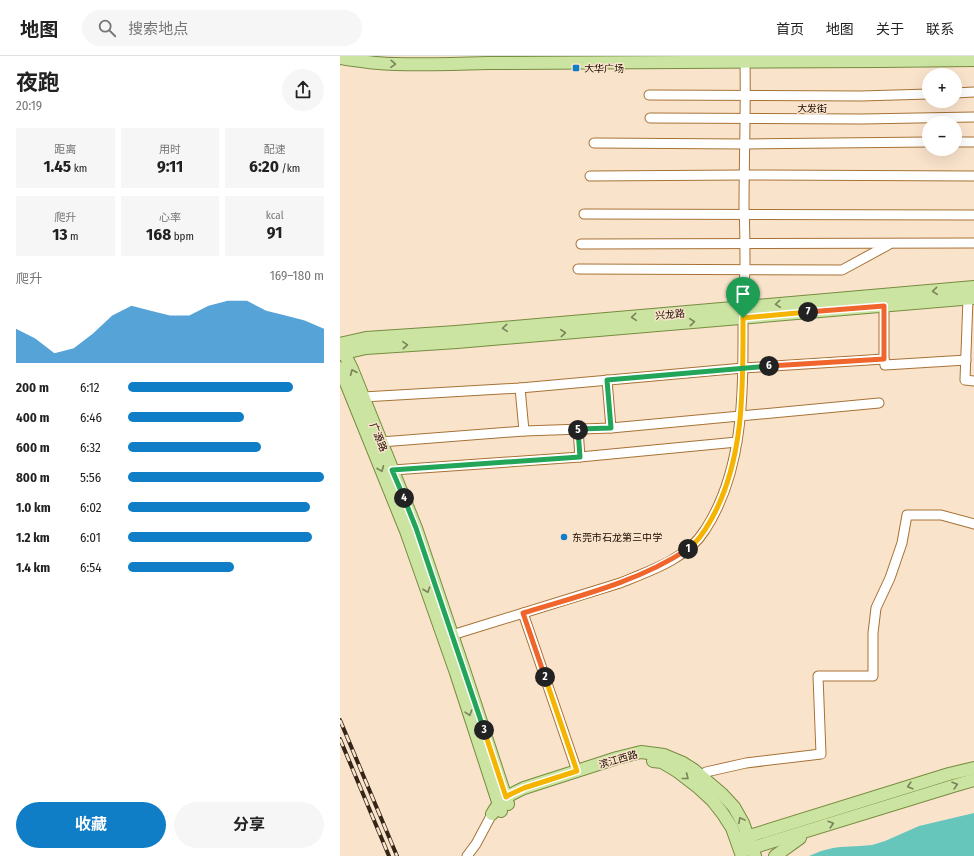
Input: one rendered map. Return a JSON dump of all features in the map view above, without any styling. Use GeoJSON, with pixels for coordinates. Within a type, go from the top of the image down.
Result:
{"type":"FeatureCollection","features":[{"type":"Feature","properties":{"kind":"main road"},"geometry":{"type":"LineString","coordinates":[[340,58],[393,64],[439,65],[490,63],[508,60],[745,62],[974,60]]}},
{"type":"Feature","properties":{"kind":"main road","name":"兴龙路"},"geometry":{"type":"LineString","coordinates":[[743,313],[974,287]]}},
{"type":"Feature","properties":{"kind":"main road","name":"兴龙路"},"geometry":{"type":"LineString","coordinates":[[341,349],[366,343],[456,332],[743,313],[884,306],[971,298]]}},
{"type":"Feature","properties":{"kind":"main road","name":"广源路"},"geometry":{"type":"LineString","coordinates":[[341,349],[363,397],[416,528],[452,635],[500,808]]}},
{"type":"Feature","properties":{"kind":"main road","name":"广源路"},"geometry":{"type":"LineString","coordinates":[[340,368],[343,382],[406,531],[456,673],[500,808]]}},
{"type":"Feature","properties":{"kind":"main road","name":"滨江西路"},"geometry":{"type":"LineString","coordinates":[[500,808],[511,794],[524,788],[641,752],[664,754],[694,770],[722,794],[734,807],[743,823],[754,852]]}},
{"type":"Feature","properties":{"kind":"main road","name":"滨江西路"},"geometry":{"type":"LineString","coordinates":[[500,808],[527,795],[620,765],[641,760],[662,762],[687,778],[712,800],[732,828],[741,854]]}},
{"type":"Feature","properties":{"kind":"main road"},"geometry":{"type":"LineString","coordinates":[[736,840],[950,774],[974,768]]}},
{"type":"Feature","properties":{"kind":"main road"},"geometry":{"type":"LineString","coordinates":[[741,854],[754,852],[814,829],[974,780]]}},
{"type":"Feature","properties":{"kind":"main road"},"geometry":{"type":"LineString","coordinates":[[775,856],[794,841],[814,829]]}},
{"type":"Feature","properties":{"kind":"street"},"geometry":{"type":"LineString","coordinates":[[452,635],[620,583],[644,574],[672,560],[691,547],[705,530],[720,504],[730,476],[736,442],[740,416],[743,368],[745,270],[744,175],[746,119],[745,62]]}},
{"type":"Feature","properties":{"kind":"street"},"geometry":{"type":"LineString","coordinates":[[962,93],[974,92]]}},
{"type":"Feature","properties":{"kind":"street"},"geometry":{"type":"LineString","coordinates":[[649,95],[862,96],[922,94]]}},
{"type":"Feature","properties":{"kind":"street","name":"大发街"},"geometry":{"type":"LineString","coordinates":[[650,118],[862,119],[974,117]]}},
{"type":"Feature","properties":{"kind":"street"},"geometry":{"type":"LineString","coordinates":[[594,143],[745,144],[922,142]]}},
{"type":"Feature","properties":{"kind":"street"},"geometry":{"type":"LineString","coordinates":[[962,142],[974,142]]}},
{"type":"Feature","properties":{"kind":"street"},"geometry":{"type":"LineString","coordinates":[[590,176],[974,176]]}},
{"type":"Feature","properties":{"kind":"street"},"geometry":{"type":"LineString","coordinates":[[584,214],[974,215]]}},
{"type":"Feature","properties":{"kind":"street"},"geometry":{"type":"LineString","coordinates":[[580,244],[974,243]]}},
{"type":"Feature","properties":{"kind":"street"},"geometry":{"type":"LineString","coordinates":[[578,269],[842,270],[890,244]]}},
{"type":"Feature","properties":{"kind":"street"},"geometry":{"type":"LineString","coordinates":[[971,298],[965,380],[974,381]]}},
{"type":"Feature","properties":{"kind":"street"},"geometry":{"type":"LineString","coordinates":[[884,306],[884,359],[886,365],[966,360]]}},
{"type":"Feature","properties":{"kind":"street"},"geometry":{"type":"LineString","coordinates":[[363,397],[520,388],[743,368],[884,359]]}},
{"type":"Feature","properties":{"kind":"street"},"geometry":{"type":"LineString","coordinates":[[607,380],[611,428]]}},
{"type":"Feature","properties":{"kind":"street"},"geometry":{"type":"LineString","coordinates":[[520,388],[524,431]]}},
{"type":"Feature","properties":{"kind":"street"},"geometry":{"type":"LineString","coordinates":[[381,442],[524,431],[611,428],[879,403]]}},
{"type":"Feature","properties":{"kind":"street"},"geometry":{"type":"LineString","coordinates":[[578,429],[580,457]]}},
{"type":"Feature","properties":{"kind":"street"},"geometry":{"type":"LineString","coordinates":[[392,470],[580,457],[736,442]]}},
{"type":"Feature","properties":{"kind":"street"},"geometry":{"type":"LineString","coordinates":[[706,772],[746,763],[821,754],[818,676],[873,676],[873,633],[876,608],[890,578],[902,543],[907,515],[941,515],[974,524]]}},
{"type":"Feature","properties":{"kind":"street"},"geometry":{"type":"LineString","coordinates":[[523,613],[577,771]]}},
{"type":"Feature","properties":{"kind":"street"},"geometry":{"type":"LineString","coordinates":[[467,856],[500,808]]}},
{"type":"Feature","properties":{"kind":"street"},"geometry":{"type":"LineString","coordinates":[[472,856],[480,847],[500,808]]}},
{"type":"Feature","properties":{"kind":"water"},"geometry":{"type":"Polygon","coordinates":[[[974,813],[974,856],[809,856],[833,848],[872,845],[919,826],[974,813]]]}},
{"type":"Feature","properties":{"kind":"railway"},"geometry":{"type":"LineString","coordinates":[[340,720],[397,856]]}},
{"type":"Feature","properties":{"kind":"railway"},"geometry":{"type":"LineString","coordinates":[[340,739],[389,856]]}},
{"type":"Feature","properties":{"kind":"place","name":"大华广场"},"geometry":{"type":"Point","coordinates":[576,68]}},
{"type":"Feature","properties":{"kind":"place","name":"东莞市石龙第三中学"},"geometry":{"type":"Point","coordinates":[564,537]}},
{"type":"Feature","properties":{"kind":"route"},"geometry":{"type":"LineString","coordinates":[[743,318],[743,368],[739,430],[730,476],[720,504],[705,530],[691,547],[672,560],[644,574],[620,583],[523,613],[577,771],[524,788],[506,797],[416,528],[392,470],[580,457],[578,429],[611,428],[607,380],[743,368],[884,359],[884,306],[743,318]]}}]}
